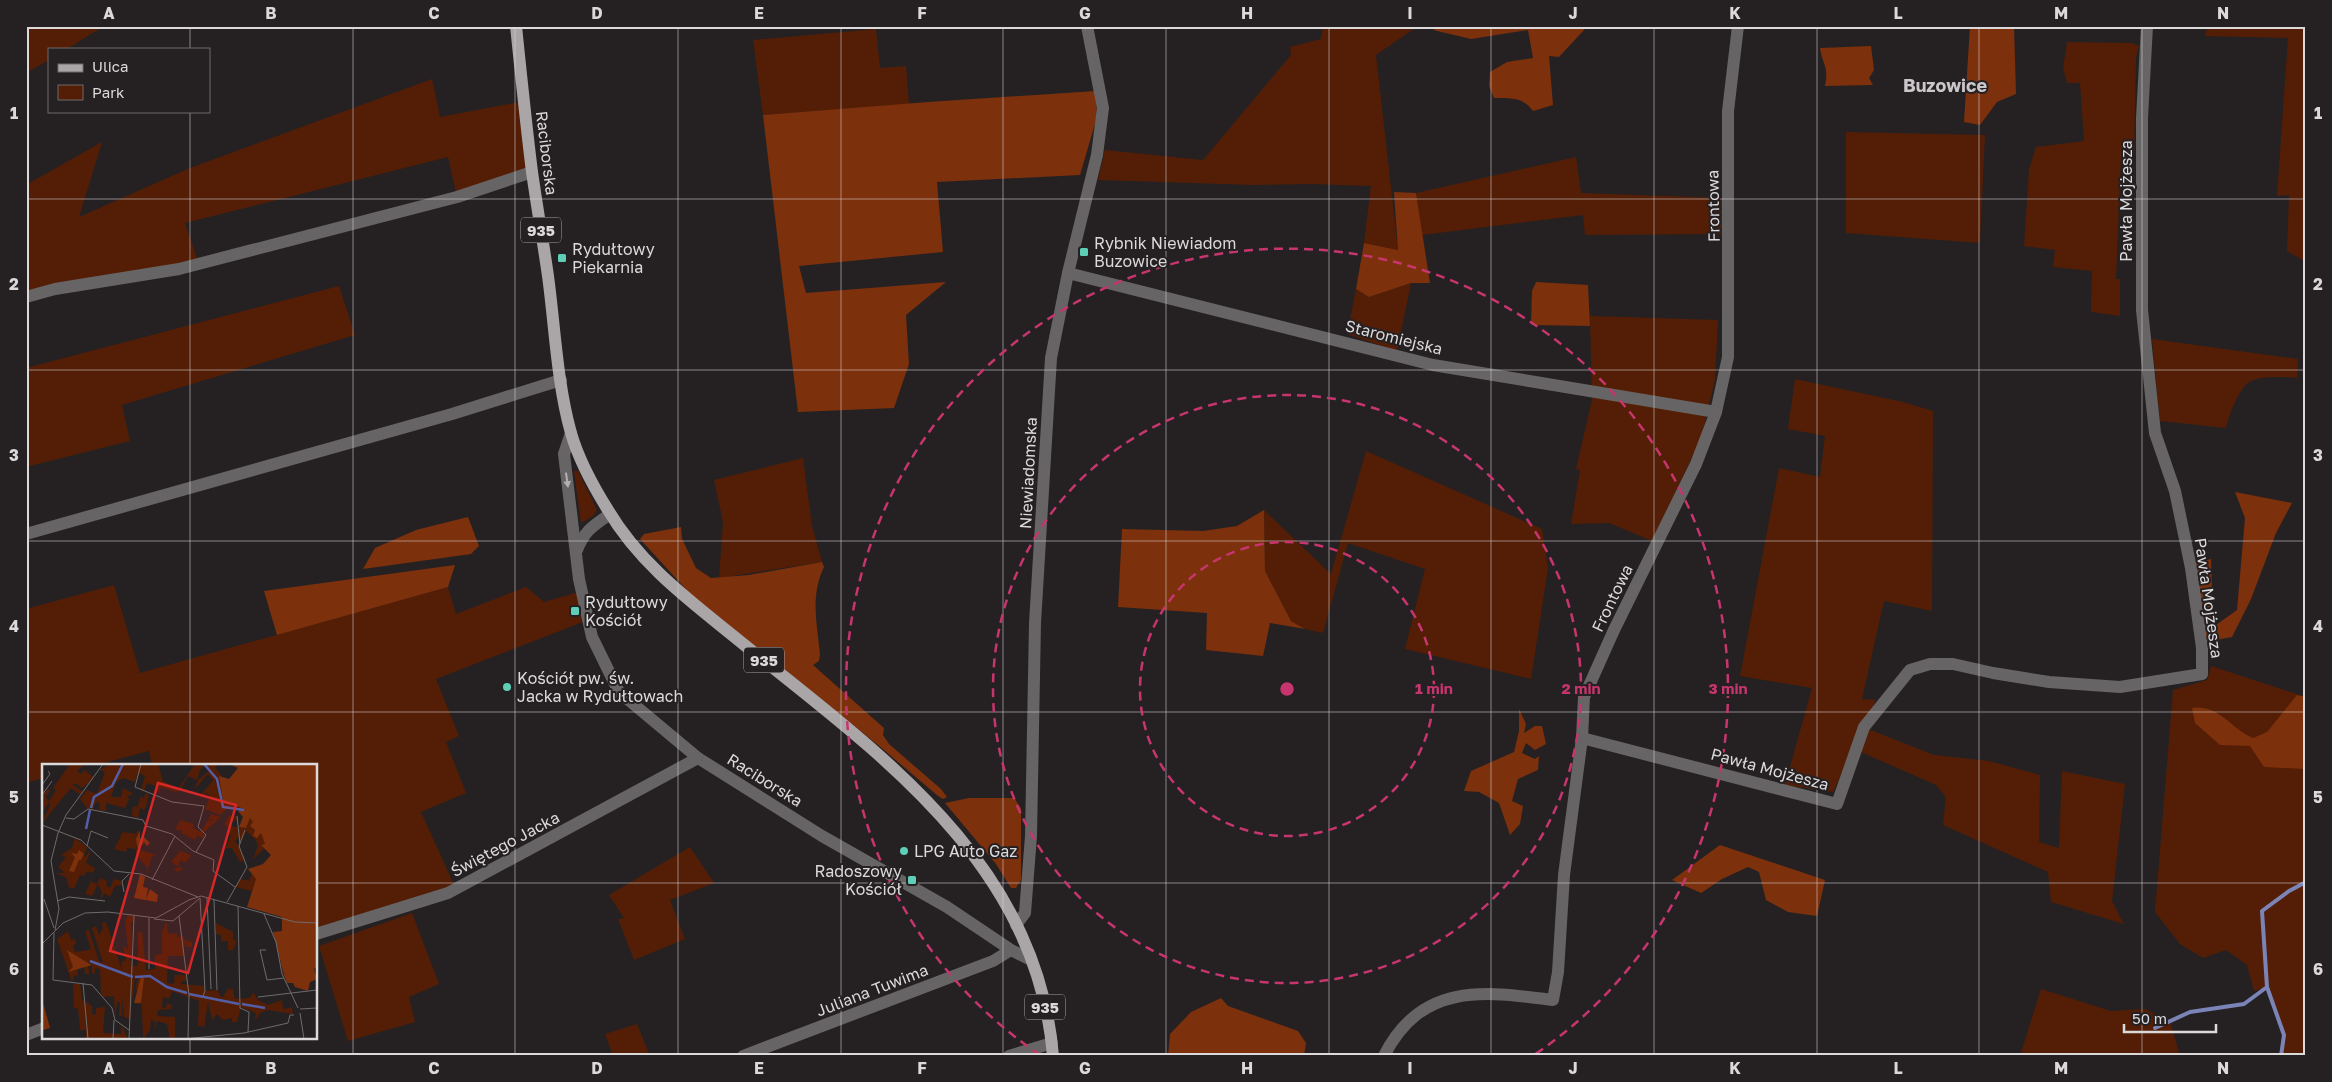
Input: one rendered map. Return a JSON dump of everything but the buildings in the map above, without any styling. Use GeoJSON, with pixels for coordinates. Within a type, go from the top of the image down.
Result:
{"type":"FeatureCollection","features":[{"type":"Feature","properties":{"kind":"main road","name":"Raciborska"},"geometry":{"type":"LineString","coordinates":[[516,26],[532,172],[561,380],[571,433],[586,472],[610,514],[637,552],[671,586],[879,753],[942,815],[986,872],[1016,925],[1031,960],[1042,993],[1053,1049]]}},
{"type":"Feature","properties":{"kind":"street","name":"Niewiadomska"},"geometry":{"type":"LineString","coordinates":[[1016,925],[1024,917],[1028,892],[1031,836],[1035,623],[1051,358],[1068,273],[1097,155],[1103,108],[1087,26]]}},
{"type":"Feature","properties":{"kind":"street","name":"Frontowa"},"geometry":{"type":"LineString","coordinates":[[1384,1056],[1391,1042],[1403,1027],[1424,1010],[1447,999],[1473,993],[1501,993],[1553,1000],[1558,972],[1564,875],[1582,738],[1584,697],[1614,630],[1696,464],[1716,412],[1728,357],[1728,111],[1738,26]]}},
{"type":"Feature","properties":{"kind":"street","name":"Pawła Mojżesza"},"geometry":{"type":"LineString","coordinates":[[1582,738],[1837,804],[1864,727],[1910,670],[1930,664],[1953,664],[2049,682],[2120,687],[2202,674],[2202,648],[2191,568],[2175,491],[2155,434],[2142,310],[2142,118],[2147,26]]}},
{"type":"Feature","properties":{"kind":"street"},"geometry":{"type":"LineString","coordinates":[[26,297],[55,290],[179,269],[457,197],[532,172]]}},
{"type":"Feature","properties":{"kind":"street","name":"Staromiejska"},"geometry":{"type":"LineString","coordinates":[[1068,273],[1433,365],[1716,412]]}},
{"type":"Feature","properties":{"kind":"street"},"geometry":{"type":"LineString","coordinates":[[26,534],[452,414],[561,380]]}},
{"type":"Feature","properties":{"kind":"street","name":"Raciborska"},"geometry":{"type":"LineString","coordinates":[[571,433],[564,454],[579,578],[592,637],[619,692],[698,758],[822,836],[947,907],[1011,950],[1031,960]]}},
{"type":"Feature","properties":{"kind":"street"},"geometry":{"type":"LineString","coordinates":[[577,550],[583,535],[589,528],[610,514]]}},
{"type":"Feature","properties":{"kind":"street","name":"Świętego Jacka"},"geometry":{"type":"LineString","coordinates":[[318,933],[448,893],[698,758]]}},
{"type":"Feature","properties":{"kind":"street","name":"Juliana Tuwima"},"geometry":{"type":"LineString","coordinates":[[743,1056],[993,961],[1011,950]]}},
{"type":"Feature","properties":{"kind":"street"},"geometry":{"type":"LineString","coordinates":[[26,1035],[42,1029]]}},
{"type":"Feature","properties":{"kind":"street"},"geometry":{"type":"LineString","coordinates":[[1009,1056],[1053,1049]]}},
{"type":"Feature","properties":{"kind":"green space"},"geometry":{"type":"Polygon","coordinates":[[[26,26],[104,26],[69,48],[48,48],[48,61],[26,73],[26,26]]]}},
{"type":"Feature","properties":{"kind":"green space"},"geometry":{"type":"Polygon","coordinates":[[[1323,26],[1418,26],[1376,55],[1398,250],[1364,243],[1371,186],[1253,185],[1098,180],[1105,150],[1203,160],[1291,55],[1290,47],[1321,39],[1323,26]]]}},
{"type":"Feature","properties":{"kind":"green space"},"geometry":{"type":"Polygon","coordinates":[[[2213,26],[2306,26],[2306,262],[2287,251],[2289,195],[2277,196],[2288,38],[2205,36],[2206,31],[2213,26]]]}},
{"type":"Feature","properties":{"kind":"green space"},"geometry":{"type":"Polygon","coordinates":[[[876,29],[880,68],[906,66],[909,104],[763,115],[753,40],[876,29]]]}},
{"type":"Feature","properties":{"kind":"green space"},"geometry":{"type":"Polygon","coordinates":[[[2067,42],[2132,43],[2139,46],[2136,57],[2134,157],[2121,156],[2116,279],[2120,279],[2120,316],[2091,312],[2092,271],[2053,267],[2055,250],[2024,246],[2029,169],[2036,147],[2084,141],[2080,83],[2067,83],[2063,68],[2067,42]]]}},
{"type":"Feature","properties":{"kind":"green space"},"geometry":{"type":"Polygon","coordinates":[[[432,79],[440,117],[525,101],[532,172],[457,197],[448,157],[185,223],[199,264],[26,298],[26,185],[102,142],[79,217],[190,168],[432,79]]]}},
{"type":"Feature","properties":{"kind":"green space"},"geometry":{"type":"Polygon","coordinates":[[[1846,132],[1985,135],[1980,243],[1846,233],[1846,132]]]}},
{"type":"Feature","properties":{"kind":"green space"},"geometry":{"type":"Polygon","coordinates":[[[1576,157],[1581,193],[1724,198],[1723,234],[1585,235],[1583,215],[1422,235],[1416,193],[1576,157]]]}},
{"type":"Feature","properties":{"kind":"green space"},"geometry":{"type":"Polygon","coordinates":[[[1411,283],[1397,351],[1347,334],[1356,289],[1369,297],[1411,283]]]}},
{"type":"Feature","properties":{"kind":"green space"},"geometry":{"type":"Polygon","coordinates":[[[339,286],[355,335],[122,405],[130,441],[26,467],[26,368],[339,286]]]}},
{"type":"Feature","properties":{"kind":"green space"},"geometry":{"type":"Polygon","coordinates":[[[1590,316],[1718,320],[1715,380],[1701,438],[1652,541],[1609,523],[1571,524],[1580,470],[1576,469],[1592,400],[1590,316]]]}},
{"type":"Feature","properties":{"kind":"green space"},"geometry":{"type":"Polygon","coordinates":[[[2152,339],[2298,359],[2297,378],[2266,377],[2249,382],[2238,397],[2226,428],[2160,421],[2152,339]]]}},
{"type":"Feature","properties":{"kind":"green space"},"geometry":{"type":"Polygon","coordinates":[[[1795,379],[1903,402],[1933,411],[1932,611],[1884,601],[1862,699],[1876,700],[1833,792],[1785,785],[1812,688],[1740,676],[1779,468],[1820,477],[1825,436],[1788,429],[1795,379]]]}},
{"type":"Feature","properties":{"kind":"green space"},"geometry":{"type":"Polygon","coordinates":[[[1366,451],[1542,529],[1548,568],[1531,679],[1405,649],[1425,569],[1348,543],[1323,633],[1305,629],[1291,621],[1265,571],[1264,510],[1331,574],[1366,451]]]}},
{"type":"Feature","properties":{"kind":"green space"},"geometry":{"type":"Polygon","coordinates":[[[803,458],[812,526],[822,562],[719,578],[723,522],[714,480],[803,458]]]}},
{"type":"Feature","properties":{"kind":"green space"},"geometry":{"type":"Polygon","coordinates":[[[574,471],[578,471],[597,510],[593,516],[581,523],[574,471]]]}},
{"type":"Feature","properties":{"kind":"green space"},"geometry":{"type":"Polygon","coordinates":[[[114,585],[140,673],[448,587],[456,614],[526,587],[544,602],[582,591],[588,620],[436,679],[459,736],[446,742],[466,793],[421,812],[456,889],[318,933],[318,764],[152,764],[149,751],[100,764],[42,764],[42,779],[26,783],[26,609],[114,585]]]}},
{"type":"Feature","properties":{"kind":"green space"},"geometry":{"type":"Polygon","coordinates":[[[2211,666],[2306,697],[2306,1056],[2281,1056],[2284,1035],[2267,988],[2254,991],[2247,965],[2226,950],[2203,958],[2180,944],[2155,912],[2173,690],[2207,680],[2211,666]]]}},
{"type":"Feature","properties":{"kind":"green space"},"geometry":{"type":"Polygon","coordinates":[[[1868,729],[1934,755],[1989,761],[2040,775],[2039,842],[2059,848],[2062,771],[2125,784],[2112,901],[2124,924],[2051,902],[2048,872],[1943,825],[1946,797],[1936,785],[1861,752],[1868,729]]]}},
{"type":"Feature","properties":{"kind":"green space"},"geometry":{"type":"Polygon","coordinates":[[[690,847],[714,883],[670,900],[685,939],[634,960],[618,919],[624,918],[609,895],[690,847]]]}},
{"type":"Feature","properties":{"kind":"green space"},"geometry":{"type":"Polygon","coordinates":[[[412,913],[439,984],[409,997],[415,1022],[348,1041],[319,946],[412,913]]]}},
{"type":"Feature","properties":{"kind":"green space"},"geometry":{"type":"Polygon","coordinates":[[[2041,989],[2111,1011],[2145,1009],[2170,1021],[2180,1056],[2020,1056],[2041,989]]]}},
{"type":"Feature","properties":{"kind":"green space"},"geometry":{"type":"Polygon","coordinates":[[[637,1024],[650,1056],[613,1056],[605,1034],[637,1024]]]}},
{"type":"Feature","properties":{"kind":"shaded area"},"geometry":{"type":"Polygon","coordinates":[[[1443,26],[1584,26],[1584,30],[1559,57],[1549,56],[1553,105],[1533,111],[1521,101],[1511,98],[1494,98],[1489,86],[1490,72],[1507,62],[1533,58],[1528,30],[1471,39],[1433,30],[1443,26]]]}},
{"type":"Feature","properties":{"kind":"shaded area"},"geometry":{"type":"Polygon","coordinates":[[[1970,26],[2014,26],[2016,94],[1997,102],[1980,125],[1964,122],[1970,26]]]}},
{"type":"Feature","properties":{"kind":"shaded area"},"geometry":{"type":"Polygon","coordinates":[[[1871,46],[1874,70],[1869,78],[1873,85],[1825,86],[1826,70],[1820,48],[1871,46]]]}},
{"type":"Feature","properties":{"kind":"shaded area"},"geometry":{"type":"Polygon","coordinates":[[[1096,91],[1097,117],[1080,175],[937,182],[943,252],[799,266],[806,293],[946,282],[906,315],[909,364],[894,408],[798,412],[763,115],[1096,91]]]}},
{"type":"Feature","properties":{"kind":"shaded area"},"geometry":{"type":"Polygon","coordinates":[[[1394,192],[1416,193],[1430,283],[1411,283],[1369,297],[1356,289],[1364,243],[1398,250],[1394,192]]]}},
{"type":"Feature","properties":{"kind":"shaded area"},"geometry":{"type":"Polygon","coordinates":[[[1536,282],[1588,285],[1590,326],[1531,325],[1532,291],[1536,282]]]}},
{"type":"Feature","properties":{"kind":"shaded area"},"geometry":{"type":"Polygon","coordinates":[[[2235,492],[2292,503],[2276,533],[2251,599],[2232,637],[2205,642],[2195,563],[2211,559],[2213,627],[2237,610],[2245,518],[2235,492]]]}},
{"type":"Feature","properties":{"kind":"shaded area"},"geometry":{"type":"Polygon","coordinates":[[[1264,510],[1265,571],[1291,621],[1305,629],[1270,623],[1263,656],[1206,650],[1207,613],[1118,607],[1122,529],[1203,531],[1237,526],[1264,510]]]}},
{"type":"Feature","properties":{"kind":"shaded area"},"geometry":{"type":"Polygon","coordinates":[[[468,517],[479,546],[471,554],[363,569],[375,548],[416,530],[468,517]]]}},
{"type":"Feature","properties":{"kind":"shaded area"},"geometry":{"type":"Polygon","coordinates":[[[681,527],[682,539],[696,568],[711,578],[749,575],[822,562],[824,567],[816,599],[816,621],[820,654],[819,661],[813,665],[884,728],[883,735],[889,744],[941,789],[947,797],[943,799],[938,796],[878,745],[693,597],[640,539],[644,534],[681,527]]]}},
{"type":"Feature","properties":{"kind":"shaded area"},"geometry":{"type":"Polygon","coordinates":[[[455,565],[448,587],[277,635],[264,591],[455,565]]]}},
{"type":"Feature","properties":{"kind":"shaded area"},"geometry":{"type":"Polygon","coordinates":[[[2297,695],[2306,697],[2306,769],[2264,767],[2250,746],[2220,745],[2195,723],[2192,708],[2201,708],[2217,713],[2253,738],[2267,732],[2297,695]]]}},
{"type":"Feature","properties":{"kind":"shaded area"},"geometry":{"type":"Polygon","coordinates":[[[1519,709],[1526,724],[1524,733],[1535,726],[1542,726],[1546,744],[1535,750],[1526,743],[1522,753],[1535,759],[1539,756],[1538,770],[1518,779],[1512,801],[1523,806],[1520,824],[1510,835],[1499,803],[1479,792],[1464,791],[1471,771],[1514,752],[1519,731],[1519,709]]]}},
{"type":"Feature","properties":{"kind":"shaded area"},"geometry":{"type":"Polygon","coordinates":[[[969,798],[1014,798],[1021,808],[1021,880],[1016,888],[1011,888],[996,864],[945,803],[969,798]]]}},
{"type":"Feature","properties":{"kind":"shaded area"},"geometry":{"type":"Polygon","coordinates":[[[1720,845],[1825,880],[1817,916],[1788,912],[1766,900],[1759,872],[1748,867],[1722,879],[1701,893],[1672,880],[1720,845]]]}},
{"type":"Feature","properties":{"kind":"shaded area"},"geometry":{"type":"Polygon","coordinates":[[[1221,998],[1228,1006],[1298,1031],[1306,1043],[1304,1056],[1168,1056],[1170,1034],[1191,1012],[1221,998]]]}},
{"type":"Feature","properties":{"kind":"waterway"},"geometry":{"type":"LineString","coordinates":[[2281,1056],[2284,1035],[2267,987],[2262,911],[2289,891],[2306,882]]}},
{"type":"Feature","properties":{"kind":"waterway"},"geometry":{"type":"LineString","coordinates":[[2155,1028],[2190,1012],[2244,1004],[2267,987]]}},
{"type":"Feature","properties":{"kind":"place","name":"Rybnik Niewiadom Buzowice"},"geometry":{"type":"Point","coordinates":[1084,252]}},
{"type":"Feature","properties":{"kind":"place","name":"Rydułtowy Piekarnia"},"geometry":{"type":"Point","coordinates":[562,258]}},
{"type":"Feature","properties":{"kind":"place","name":"Rydułtowy Kościół"},"geometry":{"type":"Point","coordinates":[575,611]}},
{"type":"Feature","properties":{"kind":"place","name":"Kościół pw. św. Jacka w Rydułtowach"},"geometry":{"type":"Point","coordinates":[507,687]}},
{"type":"Feature","properties":{"kind":"place","name":"LPG Auto Gaz"},"geometry":{"type":"Point","coordinates":[904,851]}},
{"type":"Feature","properties":{"kind":"place","name":"Radoszowy Kościół"},"geometry":{"type":"Point","coordinates":[912,880]}},
{"type":"Feature","properties":{"kind":"district","name":"Buzowice"},"geometry":{"type":"Point","coordinates":[1945,85]}}]}
